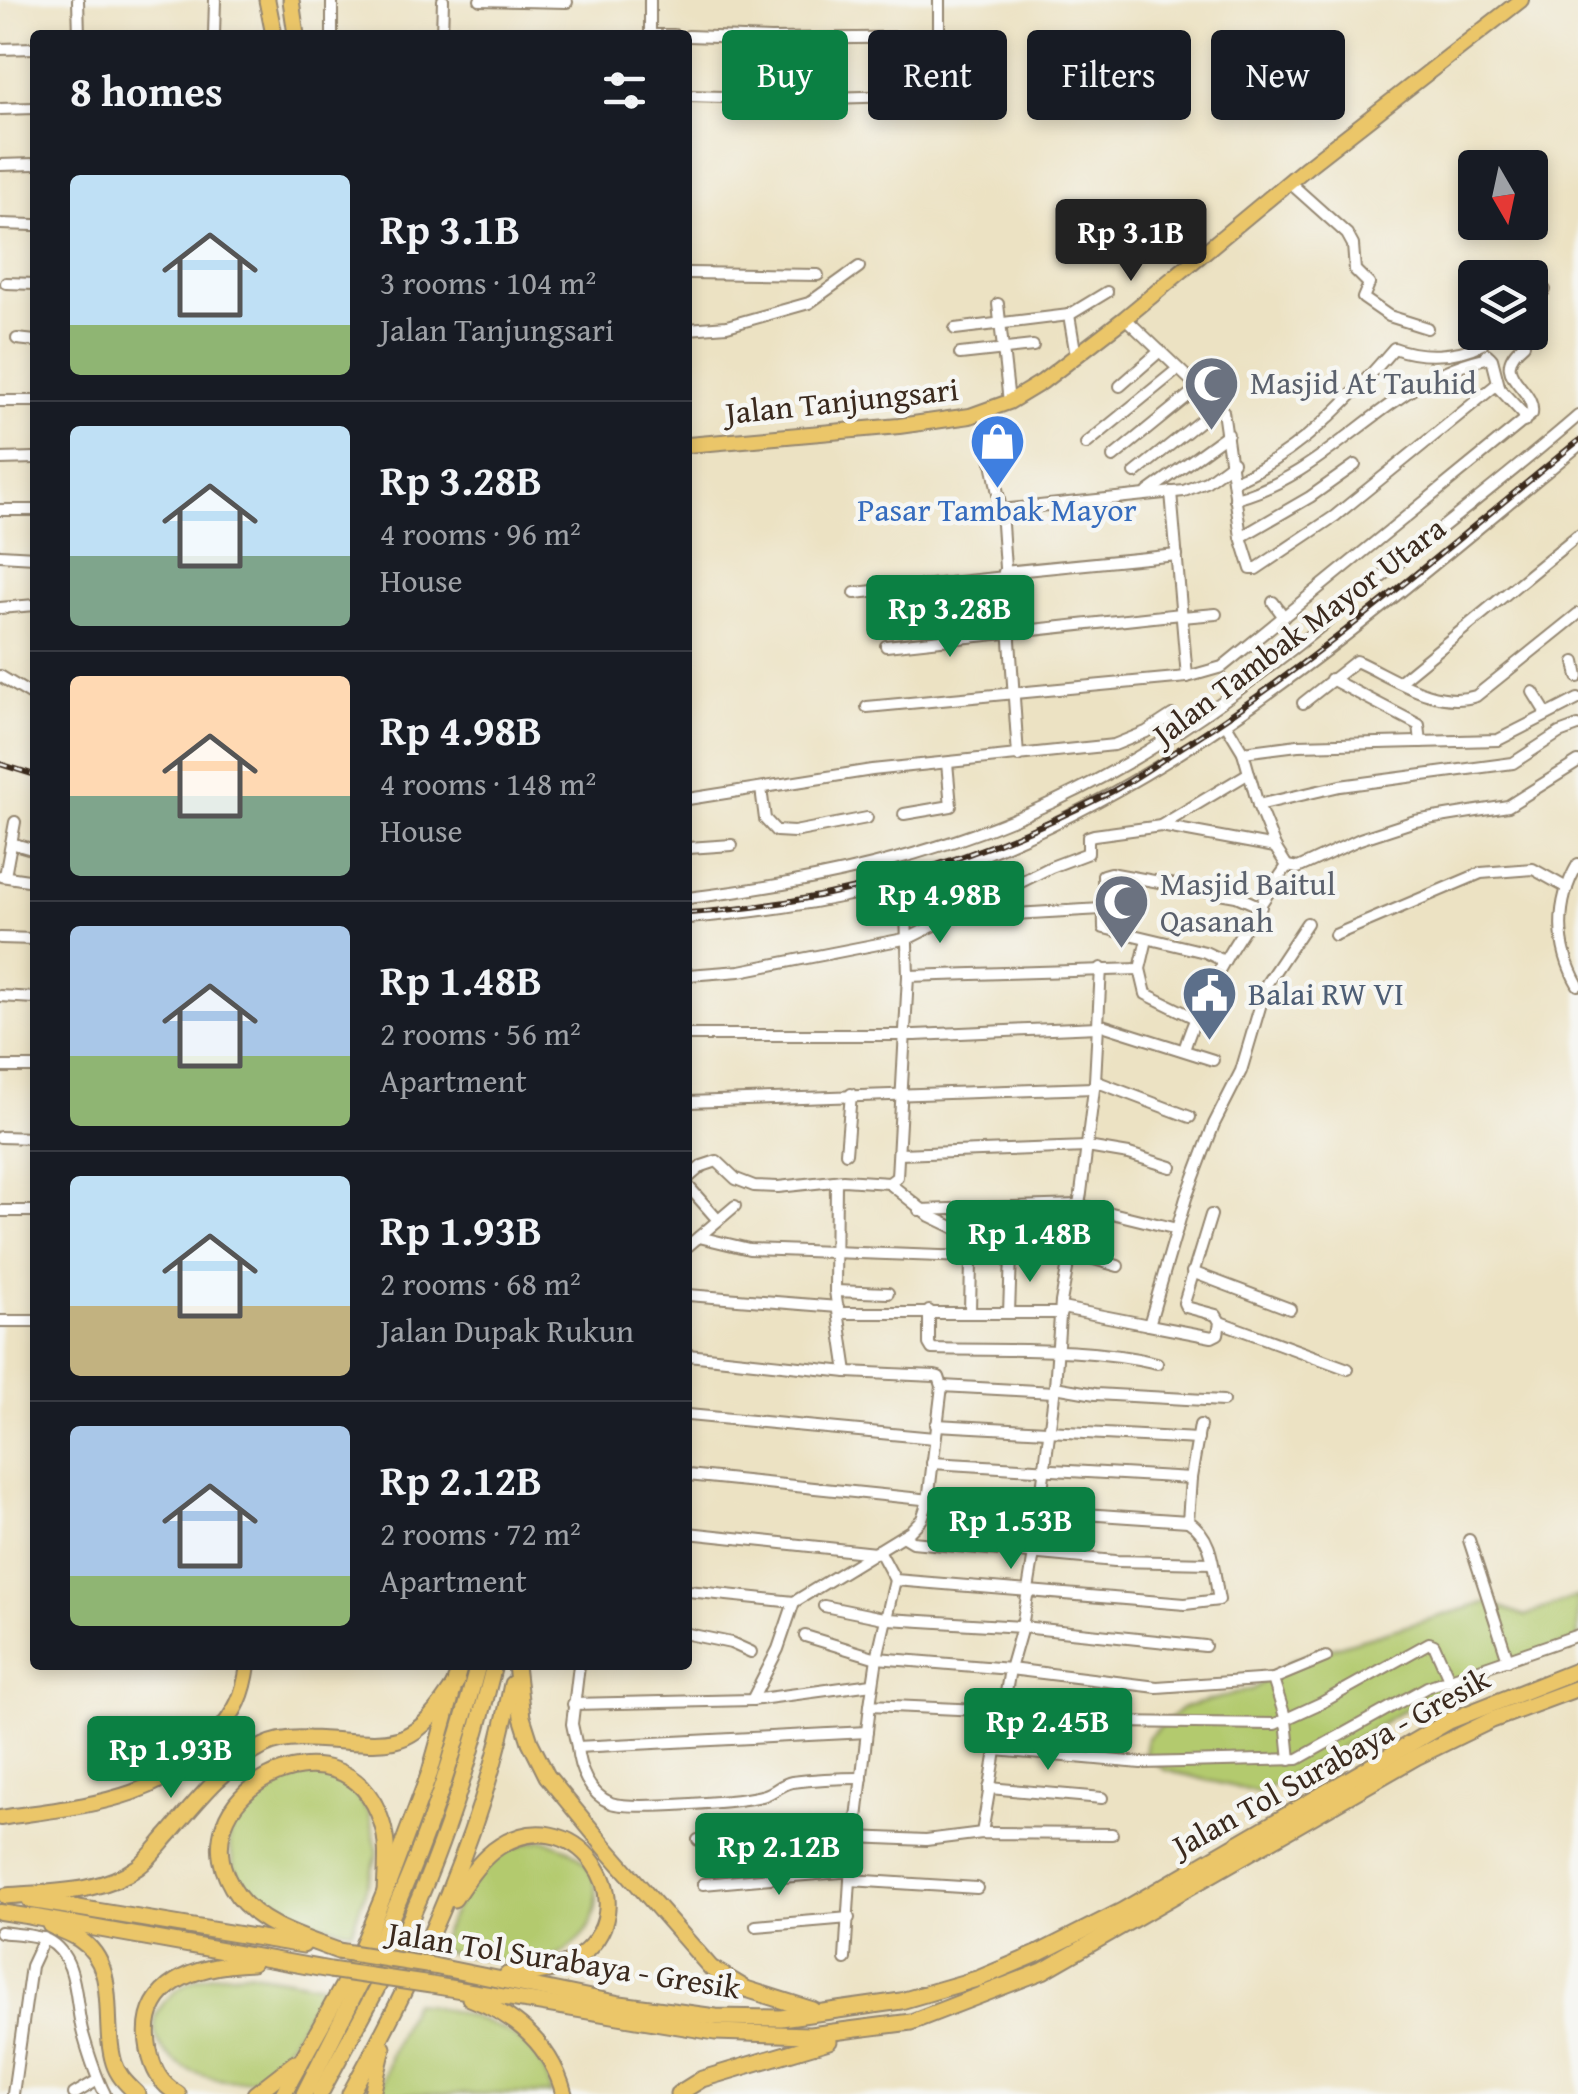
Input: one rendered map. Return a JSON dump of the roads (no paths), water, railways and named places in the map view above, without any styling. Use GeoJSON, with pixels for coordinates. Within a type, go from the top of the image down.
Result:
{"type":"FeatureCollection","features":[{"type":"Feature","properties":{"kind":"highway"},"geometry":{"type":"LineString","coordinates":[[267,0],[273,30]]}},
{"type":"Feature","properties":{"kind":"highway"},"geometry":{"type":"LineString","coordinates":[[291,0],[295,30]]}},
{"type":"Feature","properties":{"kind":"highway"},"geometry":{"type":"LineString","coordinates":[[304,2094],[380,1943],[416,1858],[477,1670]]}},
{"type":"Feature","properties":{"kind":"highway"},"geometry":{"type":"LineString","coordinates":[[320,2094],[412,1917],[474,1746],[493,1670]]}},
{"type":"Feature","properties":{"kind":"highway"},"geometry":{"type":"LineString","coordinates":[[350,2094],[440,1919],[498,1755],[515,1670]]}},
{"type":"Feature","properties":{"kind":"highway"},"geometry":{"type":"LineString","coordinates":[[517,1670],[522,1718],[547,1776],[702,1957],[712,1968],[746,1989],[822,2011]]}},
{"type":"Feature","properties":{"kind":"highway","name":"Jalan Tol Surabaya - Gresik"},"geometry":{"type":"LineString","coordinates":[[2,1901],[433,1966],[682,2014],[781,2018],[901,2002],[1024,1960],[1122,1911],[1449,1721],[1578,1670]]}},
{"type":"Feature","properties":{"kind":"highway"},"geometry":{"type":"LineString","coordinates":[[284,2094],[355,1964],[386,1892],[430,1772],[459,1673]]}},
{"type":"Feature","properties":{"kind":"highway"},"geometry":{"type":"LineString","coordinates":[[2,1901],[80,1890],[103,1884],[139,1866],[226,1770],[264,1746],[299,1738],[362,1744],[397,1742],[436,1715],[459,1673]]}},
{"type":"Feature","properties":{"kind":"highway","name":"Jalan Tol Surabaya - Gresik"},"geometry":{"type":"LineString","coordinates":[[33,1917],[715,2032],[810,2034],[911,2022],[1043,1972],[1416,1757],[1492,1720],[1578,1688]]}},
{"type":"Feature","properties":{"kind":"highway"},"geometry":{"type":"LineString","coordinates":[[338,1951],[258,1916],[238,1896],[227,1875],[222,1845],[228,1817],[242,1794],[260,1779],[286,1768],[323,1767],[348,1778],[365,1791],[383,1824],[386,1892]]}},
{"type":"Feature","properties":{"kind":"highway"},"geometry":{"type":"LineString","coordinates":[[440,1919],[475,1868],[509,1842],[535,1835],[558,1838],[592,1857],[602,1874],[606,1899],[604,1920],[591,1945],[556,1968],[488,1977]]}},
{"type":"Feature","properties":{"kind":"highway"},"geometry":{"type":"LineString","coordinates":[[33,1917],[79,1939],[100,1963],[106,1979],[108,2037],[114,2064],[136,2094]]}},
{"type":"Feature","properties":{"kind":"highway"},"geometry":{"type":"LineString","coordinates":[[178,2094],[160,2080],[152,2065],[146,2036],[147,2022],[160,1996],[189,1972],[210,1966],[286,1962]]}},
{"type":"Feature","properties":{"kind":"highway"},"geometry":{"type":"LineString","coordinates":[[436,1986],[487,2004],[536,2037],[559,2074],[564,2094]]}},
{"type":"Feature","properties":{"kind":"highway"},"geometry":{"type":"LineString","coordinates":[[372,2094],[394,2015]]}},
{"type":"Feature","properties":{"kind":"highway"},"geometry":{"type":"LineString","coordinates":[[678,2094],[702,2080],[756,2061],[911,2022]]}},
{"type":"Feature","properties":{"kind":"highway"},"geometry":{"type":"LineString","coordinates":[[255,2094],[308,2052]]}},
{"type":"Feature","properties":{"kind":"main road","name":"Jalan Tanjungsari"},"geometry":{"type":"LineString","coordinates":[[692,445],[899,426],[984,413],[1009,402],[1126,318],[1290,182],[1521,0]]}},
{"type":"Feature","properties":{"kind":"main road"},"geometry":{"type":"LineString","coordinates":[[0,1818],[81,1806],[160,1782],[190,1764],[237,1709],[247,1670]]}},
{"type":"Feature","properties":{"kind":"main road"},"geometry":{"type":"LineString","coordinates":[[2,1901],[33,1917]]}},
{"type":"Feature","properties":{"kind":"street"},"geometry":{"type":"LineString","coordinates":[[78,0],[78,30]]}},
{"type":"Feature","properties":{"kind":"street"},"geometry":{"type":"LineString","coordinates":[[214,30],[215,0]]}},
{"type":"Feature","properties":{"kind":"street"},"geometry":{"type":"LineString","coordinates":[[332,0],[332,30]]}},
{"type":"Feature","properties":{"kind":"street"},"geometry":{"type":"LineString","coordinates":[[442,30],[443,0]]}},
{"type":"Feature","properties":{"kind":"street"},"geometry":{"type":"LineString","coordinates":[[480,0],[567,2]]}},
{"type":"Feature","properties":{"kind":"street"},"geometry":{"type":"LineString","coordinates":[[650,0],[650,30]]}},
{"type":"Feature","properties":{"kind":"street"},"geometry":{"type":"LineString","coordinates":[[938,0],[940,30]]}},
{"type":"Feature","properties":{"kind":"street"},"geometry":{"type":"LineString","coordinates":[[692,36],[868,38]]}},
{"type":"Feature","properties":{"kind":"street"},"geometry":{"type":"LineString","coordinates":[[0,48],[30,48]]}},
{"type":"Feature","properties":{"kind":"street"},"geometry":{"type":"LineString","coordinates":[[692,96],[868,98]]}},
{"type":"Feature","properties":{"kind":"street"},"geometry":{"type":"LineString","coordinates":[[0,109],[30,108]]}},
{"type":"Feature","properties":{"kind":"street"},"geometry":{"type":"LineString","coordinates":[[0,165],[30,164]]}},
{"type":"Feature","properties":{"kind":"street"},"geometry":{"type":"LineString","coordinates":[[1290,182],[1350,239],[1355,270],[1370,286],[1364,298],[1389,316],[1428,328]]}},
{"type":"Feature","properties":{"kind":"street"},"geometry":{"type":"LineString","coordinates":[[0,224],[30,225]]}},
{"type":"Feature","properties":{"kind":"street"},"geometry":{"type":"LineString","coordinates":[[692,329],[727,326],[802,306],[859,267]]}},
{"type":"Feature","properties":{"kind":"street"},"geometry":{"type":"LineString","coordinates":[[692,273],[818,275]]}},
{"type":"Feature","properties":{"kind":"street"},"geometry":{"type":"LineString","coordinates":[[6,283],[30,284]]}},
{"type":"Feature","properties":{"kind":"street"},"geometry":{"type":"LineString","coordinates":[[956,329],[1069,315],[1106,292]]}},
{"type":"Feature","properties":{"kind":"street"},"geometry":{"type":"LineString","coordinates":[[998,304],[1009,402]]}},
{"type":"Feature","properties":{"kind":"street"},"geometry":{"type":"LineString","coordinates":[[1069,315],[1076,356]]}},
{"type":"Feature","properties":{"kind":"street"},"geometry":{"type":"LineString","coordinates":[[1126,318],[1220,405],[1233,462],[1248,568],[1256,569],[1334,516],[1498,386]]}},
{"type":"Feature","properties":{"kind":"street"},"geometry":{"type":"LineString","coordinates":[[17,339],[30,340]]}},
{"type":"Feature","properties":{"kind":"street"},"geometry":{"type":"LineString","coordinates":[[960,354],[1032,346]]}},
{"type":"Feature","properties":{"kind":"street"},"geometry":{"type":"LineString","coordinates":[[1234,481],[1284,454],[1348,399],[1394,348],[1426,354],[1458,346]]}},
{"type":"Feature","properties":{"kind":"street"},"geometry":{"type":"LineString","coordinates":[[1485,350],[1498,386],[1524,415],[1524,422]]}},
{"type":"Feature","properties":{"kind":"street"},"geometry":{"type":"LineString","coordinates":[[866,707],[1186,677],[1222,667],[1524,422],[1534,408],[1510,367],[1517,350]]}},
{"type":"Feature","properties":{"kind":"street"},"geometry":{"type":"LineString","coordinates":[[1120,386],[1160,351]]}},
{"type":"Feature","properties":{"kind":"street"},"geometry":{"type":"LineString","coordinates":[[1236,499],[1282,482],[1424,379],[1490,357]]}},
{"type":"Feature","properties":{"kind":"street"},"geometry":{"type":"LineString","coordinates":[[1086,444],[1178,369]]}},
{"type":"Feature","properties":{"kind":"street"},"geometry":{"type":"LineString","coordinates":[[1113,457],[1199,387]]}},
{"type":"Feature","properties":{"kind":"street"},"geometry":{"type":"LineString","coordinates":[[0,400],[30,401]]}},
{"type":"Feature","properties":{"kind":"street"},"geometry":{"type":"LineString","coordinates":[[1135,473],[1220,405]]}},
{"type":"Feature","properties":{"kind":"street"},"geometry":{"type":"LineString","coordinates":[[984,413],[1001,510],[1018,756]]}},
{"type":"Feature","properties":{"kind":"street"},"geometry":{"type":"LineString","coordinates":[[692,897],[823,878],[941,846],[1052,802],[1115,771],[1194,723],[1293,651],[1577,417]]}},
{"type":"Feature","properties":{"kind":"street"},"geometry":{"type":"LineString","coordinates":[[1148,493],[1228,434]]}},
{"type":"Feature","properties":{"kind":"street","name":"Jalan Tambak Mayor Utara"},"geometry":{"type":"LineString","coordinates":[[692,918],[764,910],[905,879],[981,856],[1092,806],[1226,724],[1335,643],[1578,446]]}},
{"type":"Feature","properties":{"kind":"street"},"geometry":{"type":"LineString","coordinates":[[0,458],[30,458]]}},
{"type":"Feature","properties":{"kind":"street"},"geometry":{"type":"LineString","coordinates":[[1001,510],[1194,489],[1233,462]]}},
{"type":"Feature","properties":{"kind":"street"},"geometry":{"type":"LineString","coordinates":[[1241,537],[1310,497],[1354,465]]}},
{"type":"Feature","properties":{"kind":"street"},"geometry":{"type":"LineString","coordinates":[[1171,492],[1186,677]]}},
{"type":"Feature","properties":{"kind":"street"},"geometry":{"type":"LineString","coordinates":[[0,510],[30,510]]}},
{"type":"Feature","properties":{"kind":"street"},"geometry":{"type":"LineString","coordinates":[[1399,682],[1578,535]]}},
{"type":"Feature","properties":{"kind":"street"},"geometry":{"type":"LineString","coordinates":[[0,555],[30,557]]}},
{"type":"Feature","properties":{"kind":"street"},"geometry":{"type":"LineString","coordinates":[[855,593],[1177,556]]}},
{"type":"Feature","properties":{"kind":"street"},"geometry":{"type":"LineString","coordinates":[[1273,602],[1284,617]]}},
{"type":"Feature","properties":{"kind":"street"},"geometry":{"type":"LineString","coordinates":[[0,608],[30,605]]}},
{"type":"Feature","properties":{"kind":"street"},"geometry":{"type":"LineString","coordinates":[[886,646],[1216,614]]}},
{"type":"Feature","properties":{"kind":"street"},"geometry":{"type":"LineString","coordinates":[[1303,702],[1351,662],[1446,699],[1476,696],[1578,614]]}},
{"type":"Feature","properties":{"kind":"street"},"geometry":{"type":"LineString","coordinates":[[1335,643],[1351,662]]}},
{"type":"Feature","properties":{"kind":"street"},"geometry":{"type":"LineString","coordinates":[[1575,662],[1578,677]]}},
{"type":"Feature","properties":{"kind":"street"},"geometry":{"type":"LineString","coordinates":[[0,676],[30,694]]}},
{"type":"Feature","properties":{"kind":"street"},"geometry":{"type":"LineString","coordinates":[[1331,679],[1420,726],[1421,742]]}},
{"type":"Feature","properties":{"kind":"street"},"geometry":{"type":"LineString","coordinates":[[1534,692],[1546,713]]}},
{"type":"Feature","properties":{"kind":"street"},"geometry":{"type":"LineString","coordinates":[[1243,752],[1298,745],[1498,740],[1578,698]]}},
{"type":"Feature","properties":{"kind":"street"},"geometry":{"type":"LineString","coordinates":[[692,798],[872,770],[1124,742],[1172,715]]}},
{"type":"Feature","properties":{"kind":"street"},"geometry":{"type":"LineString","coordinates":[[1226,724],[1243,752],[1275,847],[1288,866],[1298,868],[1415,820],[1508,806],[1578,762]]}},
{"type":"Feature","properties":{"kind":"street"},"geometry":{"type":"LineString","coordinates":[[1258,805],[1340,786],[1512,763],[1559,733],[1578,726]]}},
{"type":"Feature","properties":{"kind":"street"},"geometry":{"type":"LineString","coordinates":[[904,814],[951,806],[947,762]]}},
{"type":"Feature","properties":{"kind":"street"},"geometry":{"type":"LineString","coordinates":[[1161,826],[1249,773]]}},
{"type":"Feature","properties":{"kind":"street"},"geometry":{"type":"LineString","coordinates":[[760,788],[765,820],[776,830],[794,832],[866,818]]}},
{"type":"Feature","properties":{"kind":"street"},"geometry":{"type":"LineString","coordinates":[[15,822],[3,876],[30,880]]}},
{"type":"Feature","properties":{"kind":"street"},"geometry":{"type":"LineString","coordinates":[[692,976],[740,971],[909,938],[1051,867],[1088,853],[1088,837],[1161,826],[1275,847]]}},
{"type":"Feature","properties":{"kind":"street"},"geometry":{"type":"LineString","coordinates":[[11,843],[30,849]]}},
{"type":"Feature","properties":{"kind":"street"},"geometry":{"type":"LineString","coordinates":[[692,848],[732,845]]}},
{"type":"Feature","properties":{"kind":"street"},"geometry":{"type":"LineString","coordinates":[[1578,864],[1567,888],[1560,922],[1570,971],[1578,985]]}},
{"type":"Feature","properties":{"kind":"street"},"geometry":{"type":"LineString","coordinates":[[1184,1050],[1194,1018],[1224,961],[1288,866]]}},
{"type":"Feature","properties":{"kind":"street"},"geometry":{"type":"LineString","coordinates":[[1335,935],[1481,873],[1533,869],[1567,888]]}},
{"type":"Feature","properties":{"kind":"street"},"geometry":{"type":"LineString","coordinates":[[1224,961],[1205,952],[1104,928],[1103,875],[1110,873],[1236,896],[1261,908]]}},
{"type":"Feature","properties":{"kind":"street"},"geometry":{"type":"LineString","coordinates":[[889,1183],[897,1177],[904,1094],[909,938],[905,879]]}},
{"type":"Feature","properties":{"kind":"street"},"geometry":{"type":"LineString","coordinates":[[955,917],[1102,909]]}},
{"type":"Feature","properties":{"kind":"street"},"geometry":{"type":"LineString","coordinates":[[1149,1325],[1208,1136],[1241,1071],[1267,984],[1307,923]]}},
{"type":"Feature","properties":{"kind":"street"},"geometry":{"type":"LineString","coordinates":[[0,938],[30,939]]}},
{"type":"Feature","properties":{"kind":"street"},"geometry":{"type":"LineString","coordinates":[[1147,939],[1140,969],[1146,994],[1194,1018]]}},
{"type":"Feature","properties":{"kind":"street"},"geometry":{"type":"LineString","coordinates":[[982,1834],[1002,1709],[1034,1553],[1062,1310],[1094,1084],[1101,968]]}},
{"type":"Feature","properties":{"kind":"street"},"geometry":{"type":"LineString","coordinates":[[908,976],[1140,969]]}},
{"type":"Feature","properties":{"kind":"street"},"geometry":{"type":"LineString","coordinates":[[0,996],[30,998]]}},
{"type":"Feature","properties":{"kind":"street"},"geometry":{"type":"LineString","coordinates":[[692,1035],[906,1034],[1099,1025],[1214,1060]]}},
{"type":"Feature","properties":{"kind":"street"},"geometry":{"type":"LineString","coordinates":[[0,1067],[30,1067]]}},
{"type":"Feature","properties":{"kind":"street"},"geometry":{"type":"LineString","coordinates":[[692,1102],[1094,1084],[1190,1116]]}},
{"type":"Feature","properties":{"kind":"street"},"geometry":{"type":"LineString","coordinates":[[846,1152],[851,1094]]}},
{"type":"Feature","properties":{"kind":"street"},"geometry":{"type":"LineString","coordinates":[[0,1137],[30,1138]]}},
{"type":"Feature","properties":{"kind":"street"},"geometry":{"type":"LineString","coordinates":[[899,1154],[1086,1147],[1129,1154],[1171,1167]]}},
{"type":"Feature","properties":{"kind":"street"},"geometry":{"type":"LineString","coordinates":[[692,1175],[716,1162],[754,1186],[778,1188],[836,1181],[889,1183],[920,1210],[1011,1255],[1070,1254],[1118,1266]]}},
{"type":"Feature","properties":{"kind":"street"},"geometry":{"type":"LineString","coordinates":[[836,1181],[835,1291],[847,1372]]}},
{"type":"Feature","properties":{"kind":"street"},"geometry":{"type":"LineString","coordinates":[[692,1191],[718,1220]]}},
{"type":"Feature","properties":{"kind":"street"},"geometry":{"type":"LineString","coordinates":[[920,1210],[1078,1205],[1177,1229]]}},
{"type":"Feature","properties":{"kind":"street"},"geometry":{"type":"LineString","coordinates":[[692,1242],[735,1206]]}},
{"type":"Feature","properties":{"kind":"street"},"geometry":{"type":"LineString","coordinates":[[0,1211],[30,1211]]}},
{"type":"Feature","properties":{"kind":"street"},"geometry":{"type":"LineString","coordinates":[[692,1296],[838,1310],[1062,1310],[1212,1338],[1218,1334],[1220,1322],[1216,1315],[1184,1306],[1211,1215]]}},
{"type":"Feature","properties":{"kind":"street"},"geometry":{"type":"LineString","coordinates":[[698,1237],[749,1248],[969,1258],[970,1311]]}},
{"type":"Feature","properties":{"kind":"street"},"geometry":{"type":"LineString","coordinates":[[1009,1313],[1011,1255]]}},
{"type":"Feature","properties":{"kind":"street"},"geometry":{"type":"LineString","coordinates":[[1192,1272],[1290,1309]]}},
{"type":"Feature","properties":{"kind":"street"},"geometry":{"type":"LineString","coordinates":[[835,1291],[888,1293]]}},
{"type":"Feature","properties":{"kind":"street"},"geometry":{"type":"LineString","coordinates":[[929,1311],[932,1349],[1058,1352],[1157,1363]]}},
{"type":"Feature","properties":{"kind":"street"},"geometry":{"type":"LineString","coordinates":[[0,1320],[30,1321]]}},
{"type":"Feature","properties":{"kind":"street"},"geometry":{"type":"LineString","coordinates":[[1220,1322],[1348,1369]]}},
{"type":"Feature","properties":{"kind":"street"},"geometry":{"type":"LineString","coordinates":[[692,1355],[847,1372],[935,1376],[942,1386],[928,1501],[918,1524],[794,1602],[692,1591]]}},
{"type":"Feature","properties":{"kind":"street"},"geometry":{"type":"LineString","coordinates":[[942,1386],[1223,1401]]}},
{"type":"Feature","properties":{"kind":"street"},"geometry":{"type":"LineString","coordinates":[[692,1415],[934,1438]]}},
{"type":"Feature","properties":{"kind":"street"},"geometry":{"type":"LineString","coordinates":[[1188,1520],[1190,1478],[1200,1424]]}},
{"type":"Feature","properties":{"kind":"street"},"geometry":{"type":"LineString","coordinates":[[936,1425],[1198,1439]]}},
{"type":"Feature","properties":{"kind":"street"},"geometry":{"type":"LineString","coordinates":[[932,1463],[1190,1478]]}},
{"type":"Feature","properties":{"kind":"street"},"geometry":{"type":"LineString","coordinates":[[692,1475],[1038,1512],[1188,1520],[1200,1528],[1208,1542],[1218,1600],[1185,1604],[895,1580]]}},
{"type":"Feature","properties":{"kind":"street"},"geometry":{"type":"LineString","coordinates":[[692,1533],[877,1552]]}},
{"type":"Feature","properties":{"kind":"street"},"geometry":{"type":"LineString","coordinates":[[902,1536],[912,1542],[1115,1561],[1212,1563]]}},
{"type":"Feature","properties":{"kind":"street"},"geometry":{"type":"LineString","coordinates":[[1469,1540],[1508,1660]]}},
{"type":"Feature","properties":{"kind":"street"},"geometry":{"type":"LineString","coordinates":[[846,1959],[872,1684],[895,1580],[877,1552]]}},
{"type":"Feature","properties":{"kind":"street"},"geometry":{"type":"LineString","coordinates":[[752,1700],[778,1649],[794,1602]]}},
{"type":"Feature","properties":{"kind":"street"},"geometry":{"type":"LineString","coordinates":[[824,1606],[888,1619],[1022,1626],[1205,1646]]}},
{"type":"Feature","properties":{"kind":"street"},"geometry":{"type":"LineString","coordinates":[[692,1635],[732,1643],[751,1652]]}},
{"type":"Feature","properties":{"kind":"street"},"geometry":{"type":"LineString","coordinates":[[996,1750],[1140,1763],[1290,1760],[1307,1756],[1428,1687],[1578,1635]]}},
{"type":"Feature","properties":{"kind":"street"},"geometry":{"type":"LineString","coordinates":[[805,1636],[877,1658],[1010,1668],[1158,1688],[1274,1679],[1326,1657]]}},
{"type":"Feature","properties":{"kind":"street"},"geometry":{"type":"LineString","coordinates":[[870,1705],[1002,1709],[1156,1724],[1276,1724],[1422,1645],[1434,1645],[1450,1681]]}},
{"type":"Feature","properties":{"kind":"street"},"geometry":{"type":"LineString","coordinates":[[578,1670],[572,1724],[581,1772],[601,1797],[618,1804],[736,1800],[769,1794],[788,1782],[862,1778]]}},
{"type":"Feature","properties":{"kind":"street"},"geometry":{"type":"LineString","coordinates":[[1274,1679],[1286,1720],[1290,1760]]}},
{"type":"Feature","properties":{"kind":"street"},"geometry":{"type":"LineString","coordinates":[[573,1704],[752,1700],[872,1684]]}},
{"type":"Feature","properties":{"kind":"street"},"geometry":{"type":"LineString","coordinates":[[577,1747],[867,1732]]}},
{"type":"Feature","properties":{"kind":"street"},"geometry":{"type":"LineString","coordinates":[[990,1788],[1102,1798]]}},
{"type":"Feature","properties":{"kind":"street"},"geometry":{"type":"LineString","coordinates":[[698,1840],[856,1831],[926,1840],[982,1834],[1112,1834]]}},
{"type":"Feature","properties":{"kind":"street"},"geometry":{"type":"LineString","coordinates":[[703,1884],[851,1876],[977,1888]]}},
{"type":"Feature","properties":{"kind":"street"},"geometry":{"type":"LineString","coordinates":[[756,1926],[849,1918]]}},
{"type":"Feature","properties":{"kind":"street"},"geometry":{"type":"LineString","coordinates":[[0,1932],[44,1938],[62,1953],[70,1969],[81,2029],[105,2094]]}},
{"type":"Feature","properties":{"kind":"street"},"geometry":{"type":"LineString","coordinates":[[13,2094],[31,1966],[44,1938]]}},
{"type":"Feature","properties":{"kind":"street"},"geometry":{"type":"LineString","coordinates":[[74,2094],[98,2080]]}},
{"type":"Feature","properties":{"kind":"railway"},"geometry":{"type":"LineString","coordinates":[[692,913],[797,900],[903,875],[1007,840],[1107,794],[1291,672],[1578,441]]}},
{"type":"Feature","properties":{"kind":"railway"},"geometry":{"type":"LineString","coordinates":[[0,764],[30,773]]}},
{"type":"Feature","properties":{"kind":"place","name":"Masjid At Tauhid"},"geometry":{"type":"Point","coordinates":[1211,432]}},
{"type":"Feature","properties":{"kind":"place","name":"Pasar Tambak Mayor"},"geometry":{"type":"Point","coordinates":[997,490]}},
{"type":"Feature","properties":{"kind":"place","name":"Masjid Baitul Qasanah"},"geometry":{"type":"Point","coordinates":[1121,951]}},
{"type":"Feature","properties":{"kind":"place","name":"Balai RW VI"},"geometry":{"type":"Point","coordinates":[1209,1043]}}]}
